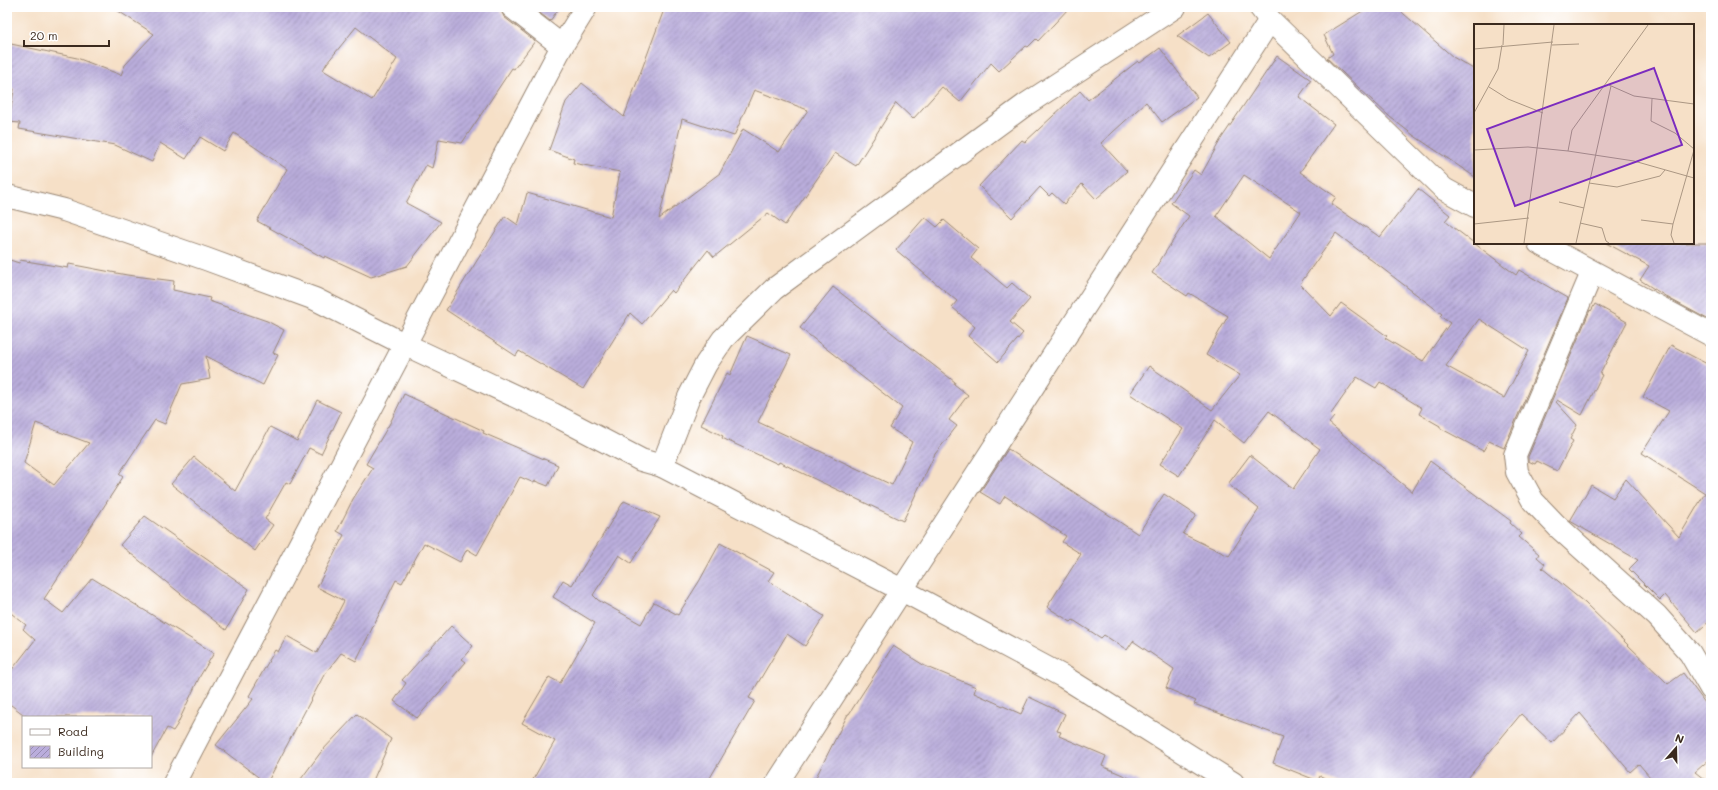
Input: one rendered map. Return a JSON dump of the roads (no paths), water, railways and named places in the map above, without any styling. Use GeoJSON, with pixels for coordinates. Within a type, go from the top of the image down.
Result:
{"type":"FeatureCollection","features":[{"type":"Feature","properties":{"kind":"street"},"geometry":{"type":"LineString","coordinates":[[512,7],[562,46]]}},
{"type":"Feature","properties":{"kind":"street"},"geometry":{"type":"LineString","coordinates":[[174,783],[406,345],[562,46],[586,7]]}},
{"type":"Feature","properties":{"kind":"street"},"geometry":{"type":"LineString","coordinates":[[662,466],[689,397],[706,364],[723,338],[774,289],[1025,105],[1174,7]]}},
{"type":"Feature","properties":{"kind":"street"},"geometry":{"type":"LineString","coordinates":[[777,783],[902,590],[1265,13],[1444,189],[1474,205]]}},
{"type":"Feature","properties":{"kind":"street"},"geometry":{"type":"LineString","coordinates":[[7,196],[64,210],[206,259],[315,299],[406,345],[553,414],[641,460],[662,466],[902,590],[1064,677],[1234,783]]}},
{"type":"Feature","properties":{"kind":"street"},"geometry":{"type":"LineString","coordinates":[[1541,244],[1592,273],[1711,335]]}},
{"type":"Feature","properties":{"kind":"street"},"geometry":{"type":"LineString","coordinates":[[1592,273],[1516,455],[1517,472],[1533,501],[1557,526],[1657,616],[1690,653],[1711,689]]}}]}
